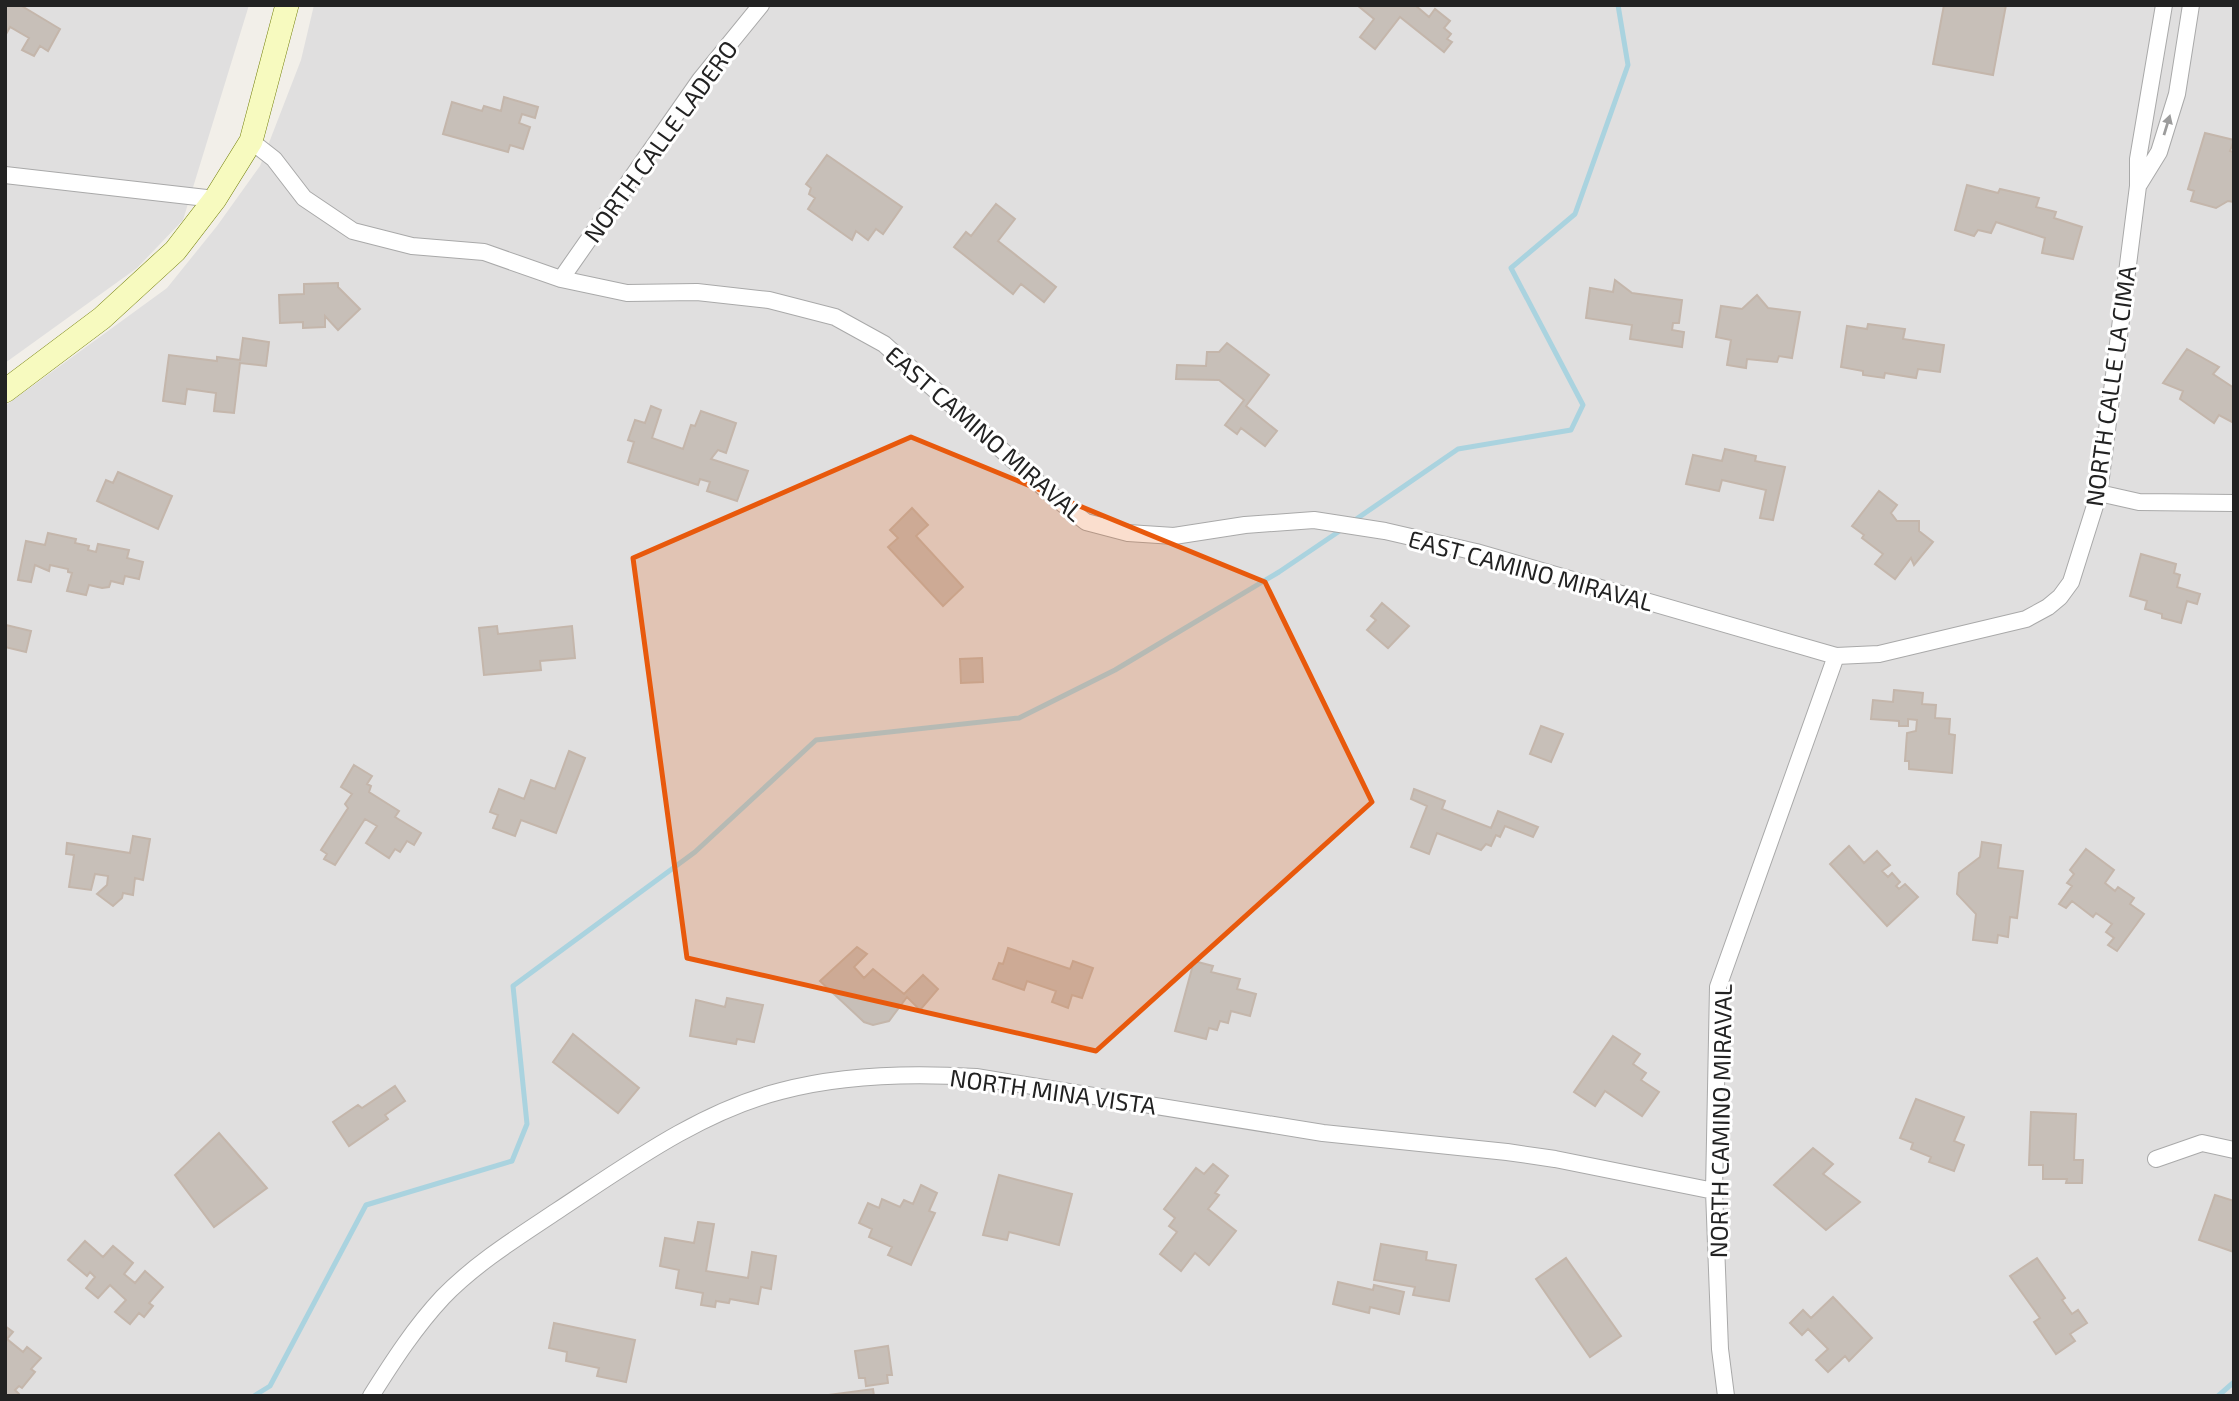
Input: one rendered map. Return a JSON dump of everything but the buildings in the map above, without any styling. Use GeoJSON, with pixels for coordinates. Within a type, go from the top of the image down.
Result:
{"type":"FeatureCollection","features":[{"type":"Feature","properties":{"kind":"main road"},"geometry":{"type":"LineString","coordinates":[[5,391],[102,318],[175,251],[215,199],[251,141],[287,5]]}},
{"type":"Feature","properties":{"kind":"street","name":"NORTH CALLE LADERO"},"geometry":{"type":"LineString","coordinates":[[561,279],[700,80],[761,5]]}},
{"type":"Feature","properties":{"kind":"street","name":"NORTH CALLE LA CIMA"},"geometry":{"type":"LineString","coordinates":[[1836,656],[1879,654],[2026,619],[2048,607],[2071,582],[2099,493],[2138,186],[2138,159],[2164,5]]}},
{"type":"Feature","properties":{"kind":"street","name":"NORTH CALLE LA CIMA"},"geometry":{"type":"LineString","coordinates":[[2138,186],[2159,152],[2177,94],[2191,5]]}},
{"type":"Feature","properties":{"kind":"street","name":"EAST CAMINO MIRAVAL"},"geometry":{"type":"LineString","coordinates":[[251,141],[274,159],[304,198],[353,231],[412,246],[484,252],[561,279],[627,293],[696,292],[769,300],[835,317],[884,344],[1054,497],[1086,522],[1128,533],[1174,536],[1245,525],[1314,520],[1385,531],[1476,552],[1836,656]]}},
{"type":"Feature","properties":{"kind":"street"},"geometry":{"type":"LineString","coordinates":[[5,175],[215,199]]}},
{"type":"Feature","properties":{"kind":"street"},"geometry":{"type":"LineString","coordinates":[[2099,493],[2139,502],[2234,503]]}},
{"type":"Feature","properties":{"kind":"street","name":"NORTH CAMINO MIRAVAL"},"geometry":{"type":"LineString","coordinates":[[1726,1396],[1720,1349],[1714,1191],[1718,987],[1836,656]]}},
{"type":"Feature","properties":{"kind":"street","name":"NORTH MINA VISTA"},"geometry":{"type":"LineString","coordinates":[[371,1396],[395,1358],[444,1296],[478,1266],[510,1243],[601,1182],[690,1128],[732,1108],[778,1091],[813,1083],[933,1074],[976,1077],[1323,1133],[1555,1159],[1714,1191]]}},
{"type":"Feature","properties":{"kind":"street"},"geometry":{"type":"LineString","coordinates":[[2156,1159],[2202,1143],[2234,1150]]}},
{"type":"Feature","properties":{"kind":"highlighted area"},"geometry":{"type":"Polygon","coordinates":[[[911,437],[1265,582],[1372,802],[1096,1051],[687,958],[633,558],[911,437]]]}},
{"type":"Feature","properties":{"kind":"shaded area"},"geometry":{"type":"Polygon","coordinates":[[[5,5],[249,5],[183,220],[137,268],[5,363],[5,5]]]}},
{"type":"Feature","properties":{"kind":"shaded area"},"geometry":{"type":"Polygon","coordinates":[[[314,5],[2234,5],[2234,1396],[5,1396],[5,406],[167,288],[217,226],[260,166],[301,60],[314,5]]]}},
{"type":"Feature","properties":{"kind":"waterway"},"geometry":{"type":"LineString","coordinates":[[1352,522],[1458,449],[1571,430],[1583,405],[1511,268],[1575,214],[1628,65],[1618,5]]}},
{"type":"Feature","properties":{"kind":"waterway"},"geometry":{"type":"LineString","coordinates":[[254,1396],[270,1386],[366,1205],[512,1161],[527,1124],[513,986],[695,852],[816,740],[1019,718],[1115,670],[1279,572],[1344,528]]}},
{"type":"Feature","properties":{"kind":"waterway"},"geometry":{"type":"LineString","coordinates":[[2218,1396],[2234,1382]]}}]}
